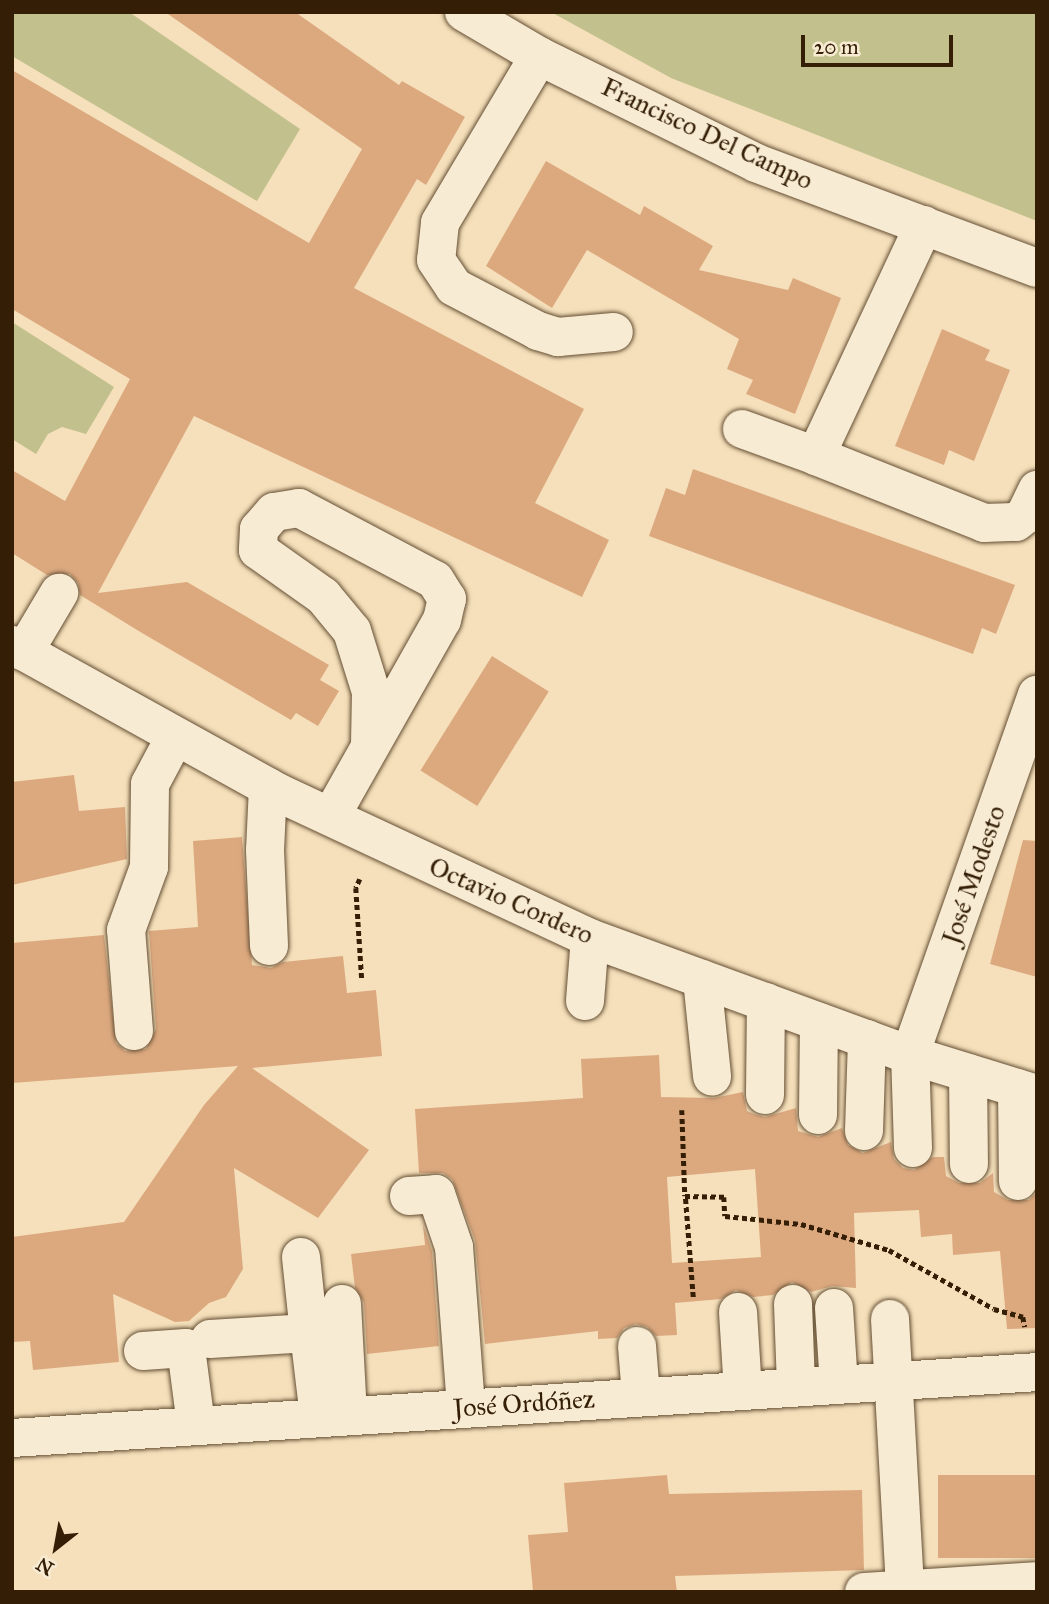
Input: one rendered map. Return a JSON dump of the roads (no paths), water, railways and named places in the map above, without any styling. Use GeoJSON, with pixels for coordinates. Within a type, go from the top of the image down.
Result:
{"type":"FeatureCollection","features":[{"type":"Feature","properties":{"kind":"street","name":"Francisco Del Campo"},"geometry":{"type":"LineString","coordinates":[[464,12],[540,56],[756,163],[1037,268]]}},
{"type":"Feature","properties":{"kind":"street"},"geometry":{"type":"LineString","coordinates":[[540,56],[440,223],[436,260],[454,287],[538,331],[558,337],[614,332]]}},
{"type":"Feature","properties":{"kind":"street"},"geometry":{"type":"LineString","coordinates":[[816,456],[924,225]]}},
{"type":"Feature","properties":{"kind":"street"},"geometry":{"type":"LineString","coordinates":[[742,429],[984,523],[1016,522],[1025,515],[1037,490]]}},
{"type":"Feature","properties":{"kind":"street"},"geometry":{"type":"LineString","coordinates":[[331,816],[442,620],[447,607],[444,588],[299,508],[274,512],[259,529],[258,550],[323,596],[347,622],[371,692],[363,759]]}},
{"type":"Feature","properties":{"kind":"street"},"geometry":{"type":"LineString","coordinates":[[18,649],[60,593]]}},
{"type":"Feature","properties":{"kind":"street","name":"Octavio Cordero"},"geometry":{"type":"LineString","coordinates":[[18,649],[279,793],[590,938],[867,1040],[1027,1091]]}},
{"type":"Feature","properties":{"kind":"street","name":"José Modesto"},"geometry":{"type":"LineString","coordinates":[[911,1055],[1037,695]]}},
{"type":"Feature","properties":{"kind":"street"},"geometry":{"type":"LineString","coordinates":[[134,1031],[126,930],[149,867],[150,784],[175,737]]}},
{"type":"Feature","properties":{"kind":"street"},"geometry":{"type":"LineString","coordinates":[[278,945],[283,862],[279,793]]}},
{"type":"Feature","properties":{"kind":"street"},"geometry":{"type":"LineString","coordinates":[[585,1001],[590,938]]}},
{"type":"Feature","properties":{"kind":"street"},"geometry":{"type":"LineString","coordinates":[[702,979],[712,1076]]}},
{"type":"Feature","properties":{"kind":"street"},"geometry":{"type":"LineString","coordinates":[[765,1096],[766,1002]]}},
{"type":"Feature","properties":{"kind":"street"},"geometry":{"type":"LineString","coordinates":[[818,1115],[819,1022]]}},
{"type":"Feature","properties":{"kind":"street"},"geometry":{"type":"LineString","coordinates":[[864,1131],[867,1040]]}},
{"type":"Feature","properties":{"kind":"street"},"geometry":{"type":"LineString","coordinates":[[911,1055],[913,1147]]}},
{"type":"Feature","properties":{"kind":"street"},"geometry":{"type":"LineString","coordinates":[[968,1073],[970,1164]]}},
{"type":"Feature","properties":{"kind":"street"},"geometry":{"type":"LineString","coordinates":[[1018,1181],[1027,1091]]}},
{"type":"Feature","properties":{"kind":"street"},"geometry":{"type":"LineString","coordinates":[[409,1196],[436,1194],[454,1247],[467,1408]]}},
{"type":"Feature","properties":{"kind":"street"},"geometry":{"type":"LineString","coordinates":[[301,1257],[309,1333],[333,1416]]}},
{"type":"Feature","properties":{"kind":"street"},"geometry":{"type":"LineString","coordinates":[[333,1416],[342,1304]]}},
{"type":"Feature","properties":{"kind":"street"},"geometry":{"type":"LineString","coordinates":[[793,1304],[796,1387]]}},
{"type":"Feature","properties":{"kind":"street"},"geometry":{"type":"LineString","coordinates":[[834,1308],[839,1385]]}},
{"type":"Feature","properties":{"kind":"street"},"geometry":{"type":"LineString","coordinates":[[738,1312],[743,1391]]}},
{"type":"Feature","properties":{"kind":"street"},"geometry":{"type":"LineString","coordinates":[[890,1319],[905,1588]]}},
{"type":"Feature","properties":{"kind":"street"},"geometry":{"type":"LineString","coordinates":[[210,1339],[309,1333]]}},
{"type":"Feature","properties":{"kind":"street"},"geometry":{"type":"LineString","coordinates":[[637,1346],[641,1396]]}},
{"type":"Feature","properties":{"kind":"street"},"geometry":{"type":"LineString","coordinates":[[144,1351],[186,1348],[196,1425]]}},
{"type":"Feature","properties":{"kind":"street","name":"José Ordóñez"},"geometry":{"type":"LineString","coordinates":[[12,1438],[1037,1372]]}},
{"type":"Feature","properties":{"kind":"street"},"geometry":{"type":"LineString","coordinates":[[864,1592],[1037,1581]]}}]}
